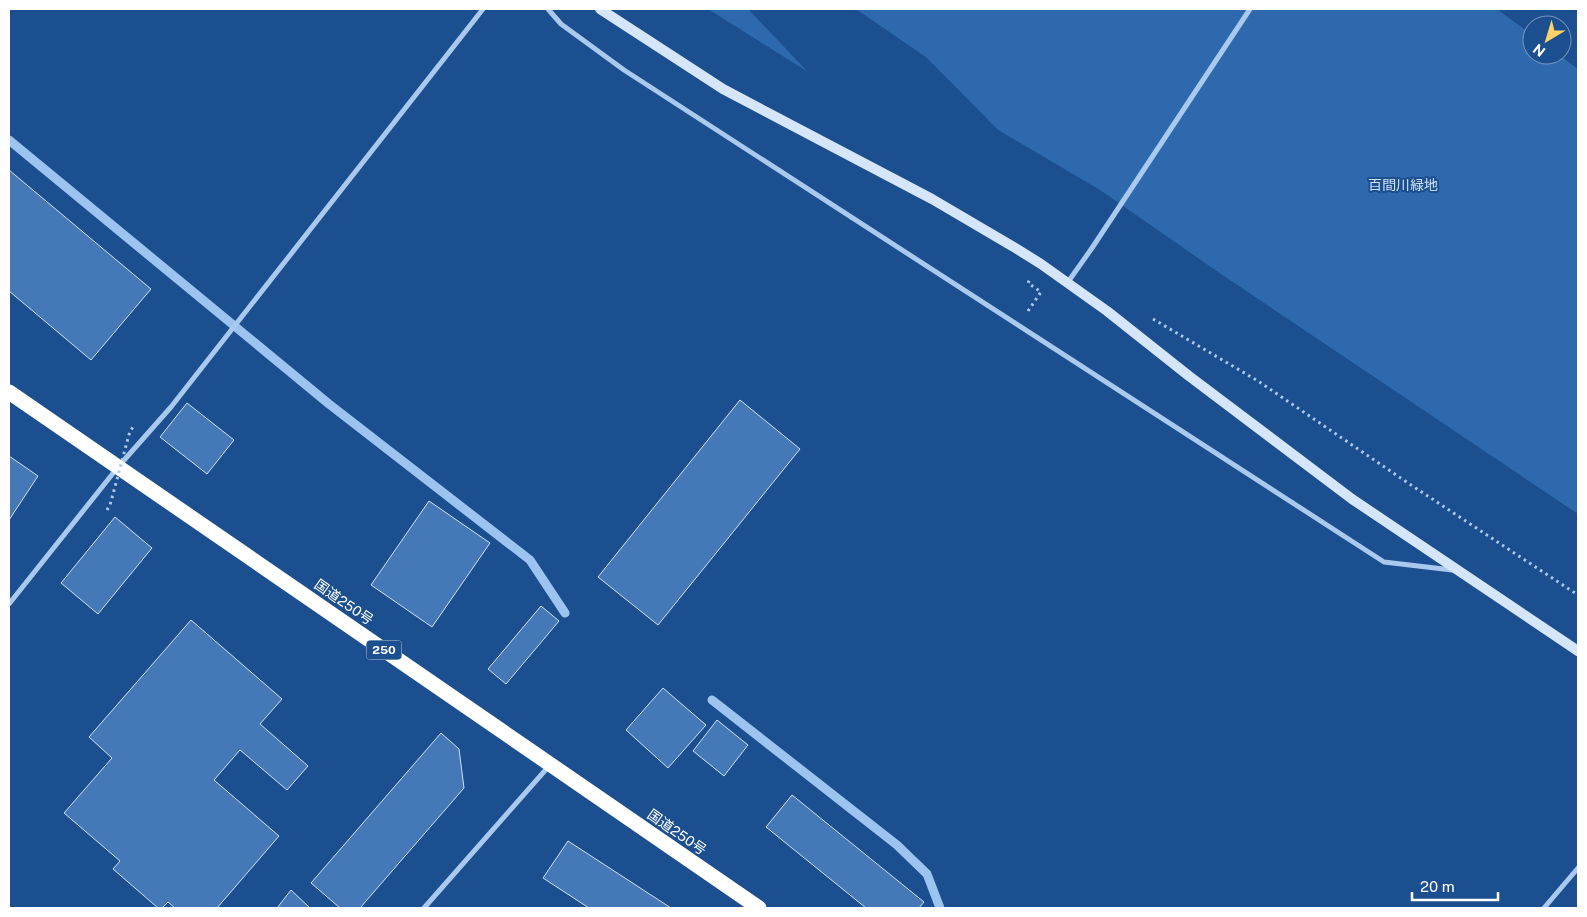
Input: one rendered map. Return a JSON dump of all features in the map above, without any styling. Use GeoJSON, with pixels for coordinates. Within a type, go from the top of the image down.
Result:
{"type":"FeatureCollection","features":[{"type":"Feature","properties":{"kind":"highway","name":"国道250号"},"geometry":{"type":"LineString","coordinates":[[9,392],[759,908]]}},
{"type":"Feature","properties":{"kind":"street"},"geometry":{"type":"LineString","coordinates":[[9,604],[118,467],[171,407],[483,9]]}},
{"type":"Feature","properties":{"kind":"street"},"geometry":{"type":"LineString","coordinates":[[548,9],[561,24],[624,70],[1384,562],[1456,570]]}},
{"type":"Feature","properties":{"kind":"street"},"geometry":{"type":"LineString","coordinates":[[600,9],[724,89],[932,199],[1018,249],[1068,282],[1352,499],[1578,651]]}},
{"type":"Feature","properties":{"kind":"street"},"geometry":{"type":"LineString","coordinates":[[1068,282],[1250,9]]}},
{"type":"Feature","properties":{"kind":"street"},"geometry":{"type":"LineString","coordinates":[[424,908],[551,764]]}},
{"type":"Feature","properties":{"kind":"street"},"geometry":{"type":"LineString","coordinates":[[1544,908],[1578,868]]}},
{"type":"Feature","properties":{"kind":"path"},"geometry":{"type":"LineString","coordinates":[[1026,314],[1038,296]]}},
{"type":"Feature","properties":{"kind":"path"},"geometry":{"type":"LineString","coordinates":[[1146,315],[1258,381],[1578,595]]}},
{"type":"Feature","properties":{"kind":"path"},"geometry":{"type":"LineString","coordinates":[[107,510],[130,431],[134,426]]}},
{"type":"Feature","properties":{"kind":"green space"},"geometry":{"type":"Polygon","coordinates":[[[708,9],[748,9],[808,72],[708,9]]]}},
{"type":"Feature","properties":{"kind":"green space","name":"百間川緑地"},"geometry":{"type":"Polygon","coordinates":[[[856,9],[1497,9],[1522,28],[1522,65],[1572,65],[1578,69],[1578,514],[1221,274],[1100,190],[998,130],[927,58],[856,9]]]}},
{"type":"Feature","properties":{"kind":"building"},"geometry":{"type":"Polygon","coordinates":[[[9,170],[151,289],[91,360],[9,291],[9,170]]]}},
{"type":"Feature","properties":{"kind":"building"},"geometry":{"type":"Polygon","coordinates":[[[740,400],[800,449],[658,625],[598,577],[740,400]]]}},
{"type":"Feature","properties":{"kind":"building"},"geometry":{"type":"Polygon","coordinates":[[[187,403],[234,440],[207,474],[160,437],[187,403]]]}},
{"type":"Feature","properties":{"kind":"building"},"geometry":{"type":"Polygon","coordinates":[[[9,456],[38,476],[9,520],[9,456]]]}},
{"type":"Feature","properties":{"kind":"building"},"geometry":{"type":"Polygon","coordinates":[[[429,501],[490,543],[432,627],[371,585],[429,501]]]}},
{"type":"Feature","properties":{"kind":"building"},"geometry":{"type":"Polygon","coordinates":[[[115,517],[152,548],[98,614],[61,583],[115,517]]]}},
{"type":"Feature","properties":{"kind":"building"},"geometry":{"type":"Polygon","coordinates":[[[541,606],[559,621],[506,684],[488,669],[541,606]]]}},
{"type":"Feature","properties":{"kind":"building"},"geometry":{"type":"Polygon","coordinates":[[[191,620],[282,699],[260,724],[308,766],[287,790],[240,750],[214,780],[279,836],[217,908],[175,908],[168,902],[162,908],[158,908],[113,869],[120,861],[64,813],[112,758],[89,737],[191,620]]]}},
{"type":"Feature","properties":{"kind":"building"},"geometry":{"type":"Polygon","coordinates":[[[663,688],[706,725],[668,768],[626,730],[663,688]]]}},
{"type":"Feature","properties":{"kind":"building"},"geometry":{"type":"Polygon","coordinates":[[[717,720],[748,745],[724,776],[693,751],[717,720]]]}},
{"type":"Feature","properties":{"kind":"building"},"geometry":{"type":"Polygon","coordinates":[[[441,733],[459,749],[464,788],[360,908],[340,908],[311,883],[441,733]]]}},
{"type":"Feature","properties":{"kind":"building"},"geometry":{"type":"Polygon","coordinates":[[[792,795],[924,902],[919,908],[866,908],[766,827],[792,795]]]}},
{"type":"Feature","properties":{"kind":"building"},"geometry":{"type":"Polygon","coordinates":[[[568,841],[671,908],[589,908],[543,878],[568,841]]]}},
{"type":"Feature","properties":{"kind":"building"},"geometry":{"type":"Polygon","coordinates":[[[291,890],[310,908],[277,908],[291,890]]]}},
{"type":"Feature","properties":{"kind":"waterway"},"geometry":{"type":"LineString","coordinates":[[9,140],[329,404],[530,560],[565,613]]}},
{"type":"Feature","properties":{"kind":"waterway"},"geometry":{"type":"LineString","coordinates":[[712,700],[897,845],[927,874],[940,908]]}}]}
